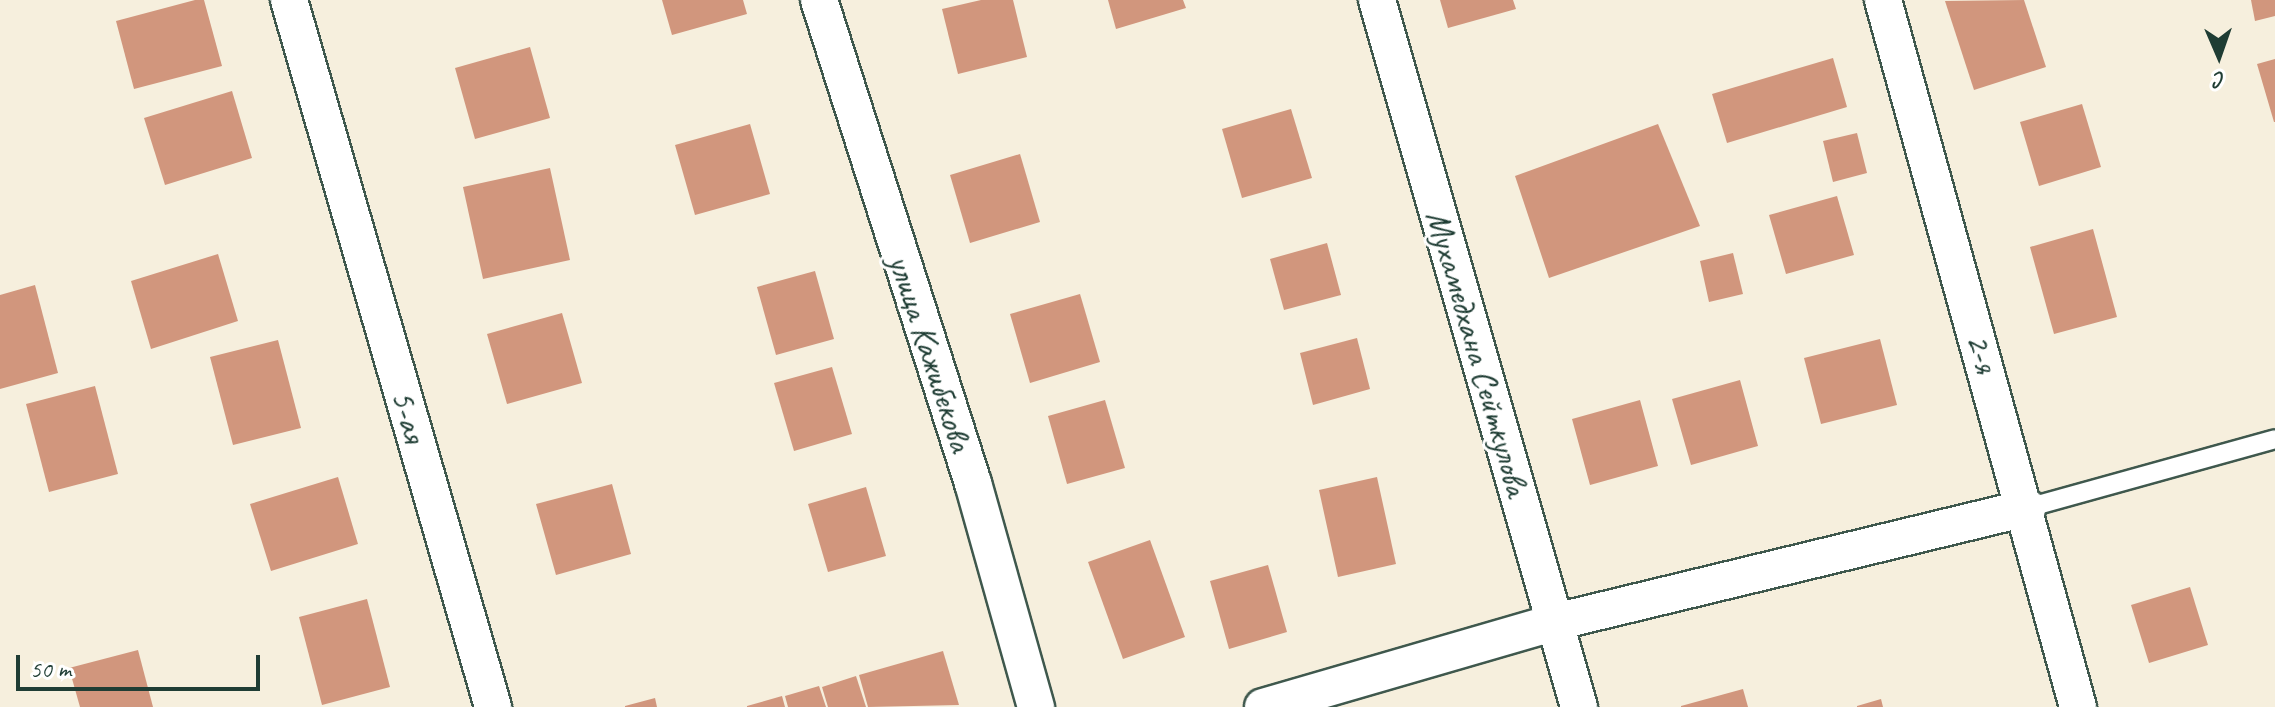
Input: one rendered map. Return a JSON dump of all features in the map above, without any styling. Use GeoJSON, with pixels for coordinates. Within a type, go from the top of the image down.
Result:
{"type":"FeatureCollection","features":[{"type":"Feature","properties":{"kind":"street","name":"5-ая"},"geometry":{"type":"LineString","coordinates":[[289,0],[493,707]]}},
{"type":"Feature","properties":{"kind":"street","name":"улица Кажибекова"},"geometry":{"type":"LineString","coordinates":[[819,0],[973,483],[1036,707]]}},
{"type":"Feature","properties":{"kind":"street","name":"Мухамедхана Сейткулова"},"geometry":{"type":"LineString","coordinates":[[1377,0],[1579,707]]}},
{"type":"Feature","properties":{"kind":"street","name":"2-я"},"geometry":{"type":"LineString","coordinates":[[1883,0],[2027,508],[2078,707]]}},
{"type":"Feature","properties":{"kind":"street"},"geometry":{"type":"LineString","coordinates":[[1263,707],[1555,622],[2027,508]]}},
{"type":"Feature","properties":{"kind":"lane"},"geometry":{"type":"LineString","coordinates":[[2027,508],[2275,439]]}},
{"type":"Feature","properties":{"kind":"building"},"geometry":{"type":"Polygon","coordinates":[[[204,0],[222,66],[134,89],[116,21],[204,0]]]}},
{"type":"Feature","properties":{"kind":"building"},"geometry":{"type":"Polygon","coordinates":[[[662,0],[743,0],[747,14],[672,35],[662,0]]]}},
{"type":"Feature","properties":{"kind":"building"},"geometry":{"type":"Polygon","coordinates":[[[981,0],[1013,0],[1027,57],[958,74],[942,9],[981,0]]]}},
{"type":"Feature","properties":{"kind":"building"},"geometry":{"type":"Polygon","coordinates":[[[1108,0],[1183,0],[1186,8],[1116,29],[1108,0]]]}},
{"type":"Feature","properties":{"kind":"building"},"geometry":{"type":"Polygon","coordinates":[[[1440,0],[1513,0],[1516,9],[1448,28],[1440,0]]]}},
{"type":"Feature","properties":{"kind":"building"},"geometry":{"type":"Polygon","coordinates":[[[2024,0],[2046,67],[1974,90],[1945,1],[2024,0]]]}},
{"type":"Feature","properties":{"kind":"building"},"geometry":{"type":"Polygon","coordinates":[[[2251,0],[2275,0],[2275,16],[2255,21],[2251,0]]]}},
{"type":"Feature","properties":{"kind":"building"},"geometry":{"type":"Polygon","coordinates":[[[530,47],[550,118],[475,139],[455,68],[530,47]]]}},
{"type":"Feature","properties":{"kind":"building"},"geometry":{"type":"Polygon","coordinates":[[[1833,58],[1847,107],[1727,143],[1712,94],[1833,58]]]}},
{"type":"Feature","properties":{"kind":"building"},"geometry":{"type":"Polygon","coordinates":[[[2275,59],[2275,122],[2274,122],[2257,64],[2275,59]]]}},
{"type":"Feature","properties":{"kind":"building"},"geometry":{"type":"Polygon","coordinates":[[[232,91],[252,158],[165,185],[144,118],[232,91]]]}},
{"type":"Feature","properties":{"kind":"building"},"geometry":{"type":"Polygon","coordinates":[[[2082,104],[2101,167],[2039,186],[2020,122],[2082,104]]]}},
{"type":"Feature","properties":{"kind":"building"},"geometry":{"type":"Polygon","coordinates":[[[1291,109],[1312,178],[1242,198],[1222,129],[1291,109]]]}},
{"type":"Feature","properties":{"kind":"building"},"geometry":{"type":"Polygon","coordinates":[[[750,124],[770,194],[695,215],[675,145],[750,124]]]}},
{"type":"Feature","properties":{"kind":"building"},"geometry":{"type":"Polygon","coordinates":[[[1658,124],[1700,226],[1549,278],[1515,176],[1658,124]]]}},
{"type":"Feature","properties":{"kind":"building"},"geometry":{"type":"Polygon","coordinates":[[[1857,133],[1867,173],[1833,182],[1823,141],[1857,133]]]}},
{"type":"Feature","properties":{"kind":"building"},"geometry":{"type":"Polygon","coordinates":[[[1020,154],[1040,222],[970,243],[950,175],[1020,154]]]}},
{"type":"Feature","properties":{"kind":"building"},"geometry":{"type":"Polygon","coordinates":[[[550,168],[570,260],[483,279],[463,187],[550,168]]]}},
{"type":"Feature","properties":{"kind":"building"},"geometry":{"type":"Polygon","coordinates":[[[1837,196],[1854,255],[1786,274],[1769,215],[1837,196]]]}},
{"type":"Feature","properties":{"kind":"building"},"geometry":{"type":"Polygon","coordinates":[[[2093,229],[2117,317],[2054,334],[2030,247],[2093,229]]]}},
{"type":"Feature","properties":{"kind":"building"},"geometry":{"type":"Polygon","coordinates":[[[1327,243],[1341,295],[1284,310],[1270,259],[1327,243]]]}},
{"type":"Feature","properties":{"kind":"building"},"geometry":{"type":"Polygon","coordinates":[[[1733,253],[1743,294],[1709,302],[1700,261],[1733,253]]]}},
{"type":"Feature","properties":{"kind":"building"},"geometry":{"type":"Polygon","coordinates":[[[218,254],[238,321],[151,349],[131,281],[218,254]]]}},
{"type":"Feature","properties":{"kind":"building"},"geometry":{"type":"Polygon","coordinates":[[[815,271],[834,339],[776,355],[757,287],[815,271]]]}},
{"type":"Feature","properties":{"kind":"building"},"geometry":{"type":"Polygon","coordinates":[[[35,285],[58,373],[0,389],[0,295],[35,285]]]}},
{"type":"Feature","properties":{"kind":"building"},"geometry":{"type":"Polygon","coordinates":[[[1080,294],[1100,362],[1030,383],[1010,314],[1080,294]]]}},
{"type":"Feature","properties":{"kind":"building"},"geometry":{"type":"Polygon","coordinates":[[[562,313],[582,383],[507,404],[487,334],[562,313]]]}},
{"type":"Feature","properties":{"kind":"building"},"geometry":{"type":"Polygon","coordinates":[[[1357,338],[1370,389],[1313,405],[1300,353],[1357,338]]]}},
{"type":"Feature","properties":{"kind":"building"},"geometry":{"type":"Polygon","coordinates":[[[1880,339],[1897,405],[1821,424],[1804,358],[1880,339]]]}},
{"type":"Feature","properties":{"kind":"building"},"geometry":{"type":"Polygon","coordinates":[[[278,340],[301,428],[233,445],[210,357],[278,340]]]}},
{"type":"Feature","properties":{"kind":"building"},"geometry":{"type":"Polygon","coordinates":[[[832,367],[852,434],[794,451],[774,383],[832,367]]]}},
{"type":"Feature","properties":{"kind":"building"},"geometry":{"type":"Polygon","coordinates":[[[1740,380],[1758,446],[1691,465],[1672,399],[1740,380]]]}},
{"type":"Feature","properties":{"kind":"building"},"geometry":{"type":"Polygon","coordinates":[[[95,386],[118,474],[49,492],[26,404],[95,386]]]}},
{"type":"Feature","properties":{"kind":"building"},"geometry":{"type":"Polygon","coordinates":[[[1105,400],[1125,468],[1067,484],[1048,416],[1105,400]]]}},
{"type":"Feature","properties":{"kind":"building"},"geometry":{"type":"Polygon","coordinates":[[[1640,400],[1658,466],[1590,485],[1572,419],[1640,400]]]}},
{"type":"Feature","properties":{"kind":"building"},"geometry":{"type":"Polygon","coordinates":[[[338,477],[358,544],[271,571],[250,504],[338,477]]]}},
{"type":"Feature","properties":{"kind":"building"},"geometry":{"type":"Polygon","coordinates":[[[1377,477],[1396,564],[1338,577],[1319,490],[1377,477]]]}},
{"type":"Feature","properties":{"kind":"building"},"geometry":{"type":"Polygon","coordinates":[[[612,484],[631,554],[556,575],[536,504],[612,484]]]}},
{"type":"Feature","properties":{"kind":"building"},"geometry":{"type":"Polygon","coordinates":[[[866,487],[886,556],[828,572],[808,504],[866,487]]]}},
{"type":"Feature","properties":{"kind":"building"},"geometry":{"type":"Polygon","coordinates":[[[1150,540],[1185,637],[1123,659],[1088,562],[1150,540]]]}},
{"type":"Feature","properties":{"kind":"building"},"geometry":{"type":"Polygon","coordinates":[[[1268,565],[1287,632],[1229,649],[1210,581],[1268,565]]]}},
{"type":"Feature","properties":{"kind":"building"},"geometry":{"type":"Polygon","coordinates":[[[2190,587],[2208,645],[2149,663],[2131,605],[2190,587]]]}},
{"type":"Feature","properties":{"kind":"building"},"geometry":{"type":"Polygon","coordinates":[[[367,599],[390,687],[322,705],[299,617],[367,599]]]}},
{"type":"Feature","properties":{"kind":"building"},"geometry":{"type":"Polygon","coordinates":[[[138,650],[153,707],[80,707],[69,668],[138,650]]]}},
{"type":"Feature","properties":{"kind":"building"},"geometry":{"type":"Polygon","coordinates":[[[943,651],[959,705],[868,707],[859,675],[943,651]]]}},
{"type":"Feature","properties":{"kind":"building"},"geometry":{"type":"Polygon","coordinates":[[[856,676],[866,707],[828,707],[822,687],[856,676]]]}},
{"type":"Feature","properties":{"kind":"building"},"geometry":{"type":"Polygon","coordinates":[[[819,686],[826,707],[788,707],[785,696],[819,686]]]}},
{"type":"Feature","properties":{"kind":"building"},"geometry":{"type":"Polygon","coordinates":[[[1743,689],[1748,707],[1681,707],[1681,706],[1743,689]]]}},
{"type":"Feature","properties":{"kind":"building"},"geometry":{"type":"Polygon","coordinates":[[[782,696],[785,707],[747,707],[747,706],[782,696]]]}},
{"type":"Feature","properties":{"kind":"building"},"geometry":{"type":"Polygon","coordinates":[[[655,698],[657,707],[625,707],[625,706],[655,698]]]}},
{"type":"Feature","properties":{"kind":"building"},"geometry":{"type":"Polygon","coordinates":[[[1881,699],[1883,707],[1857,707],[1857,706],[1881,699]]]}}]}
